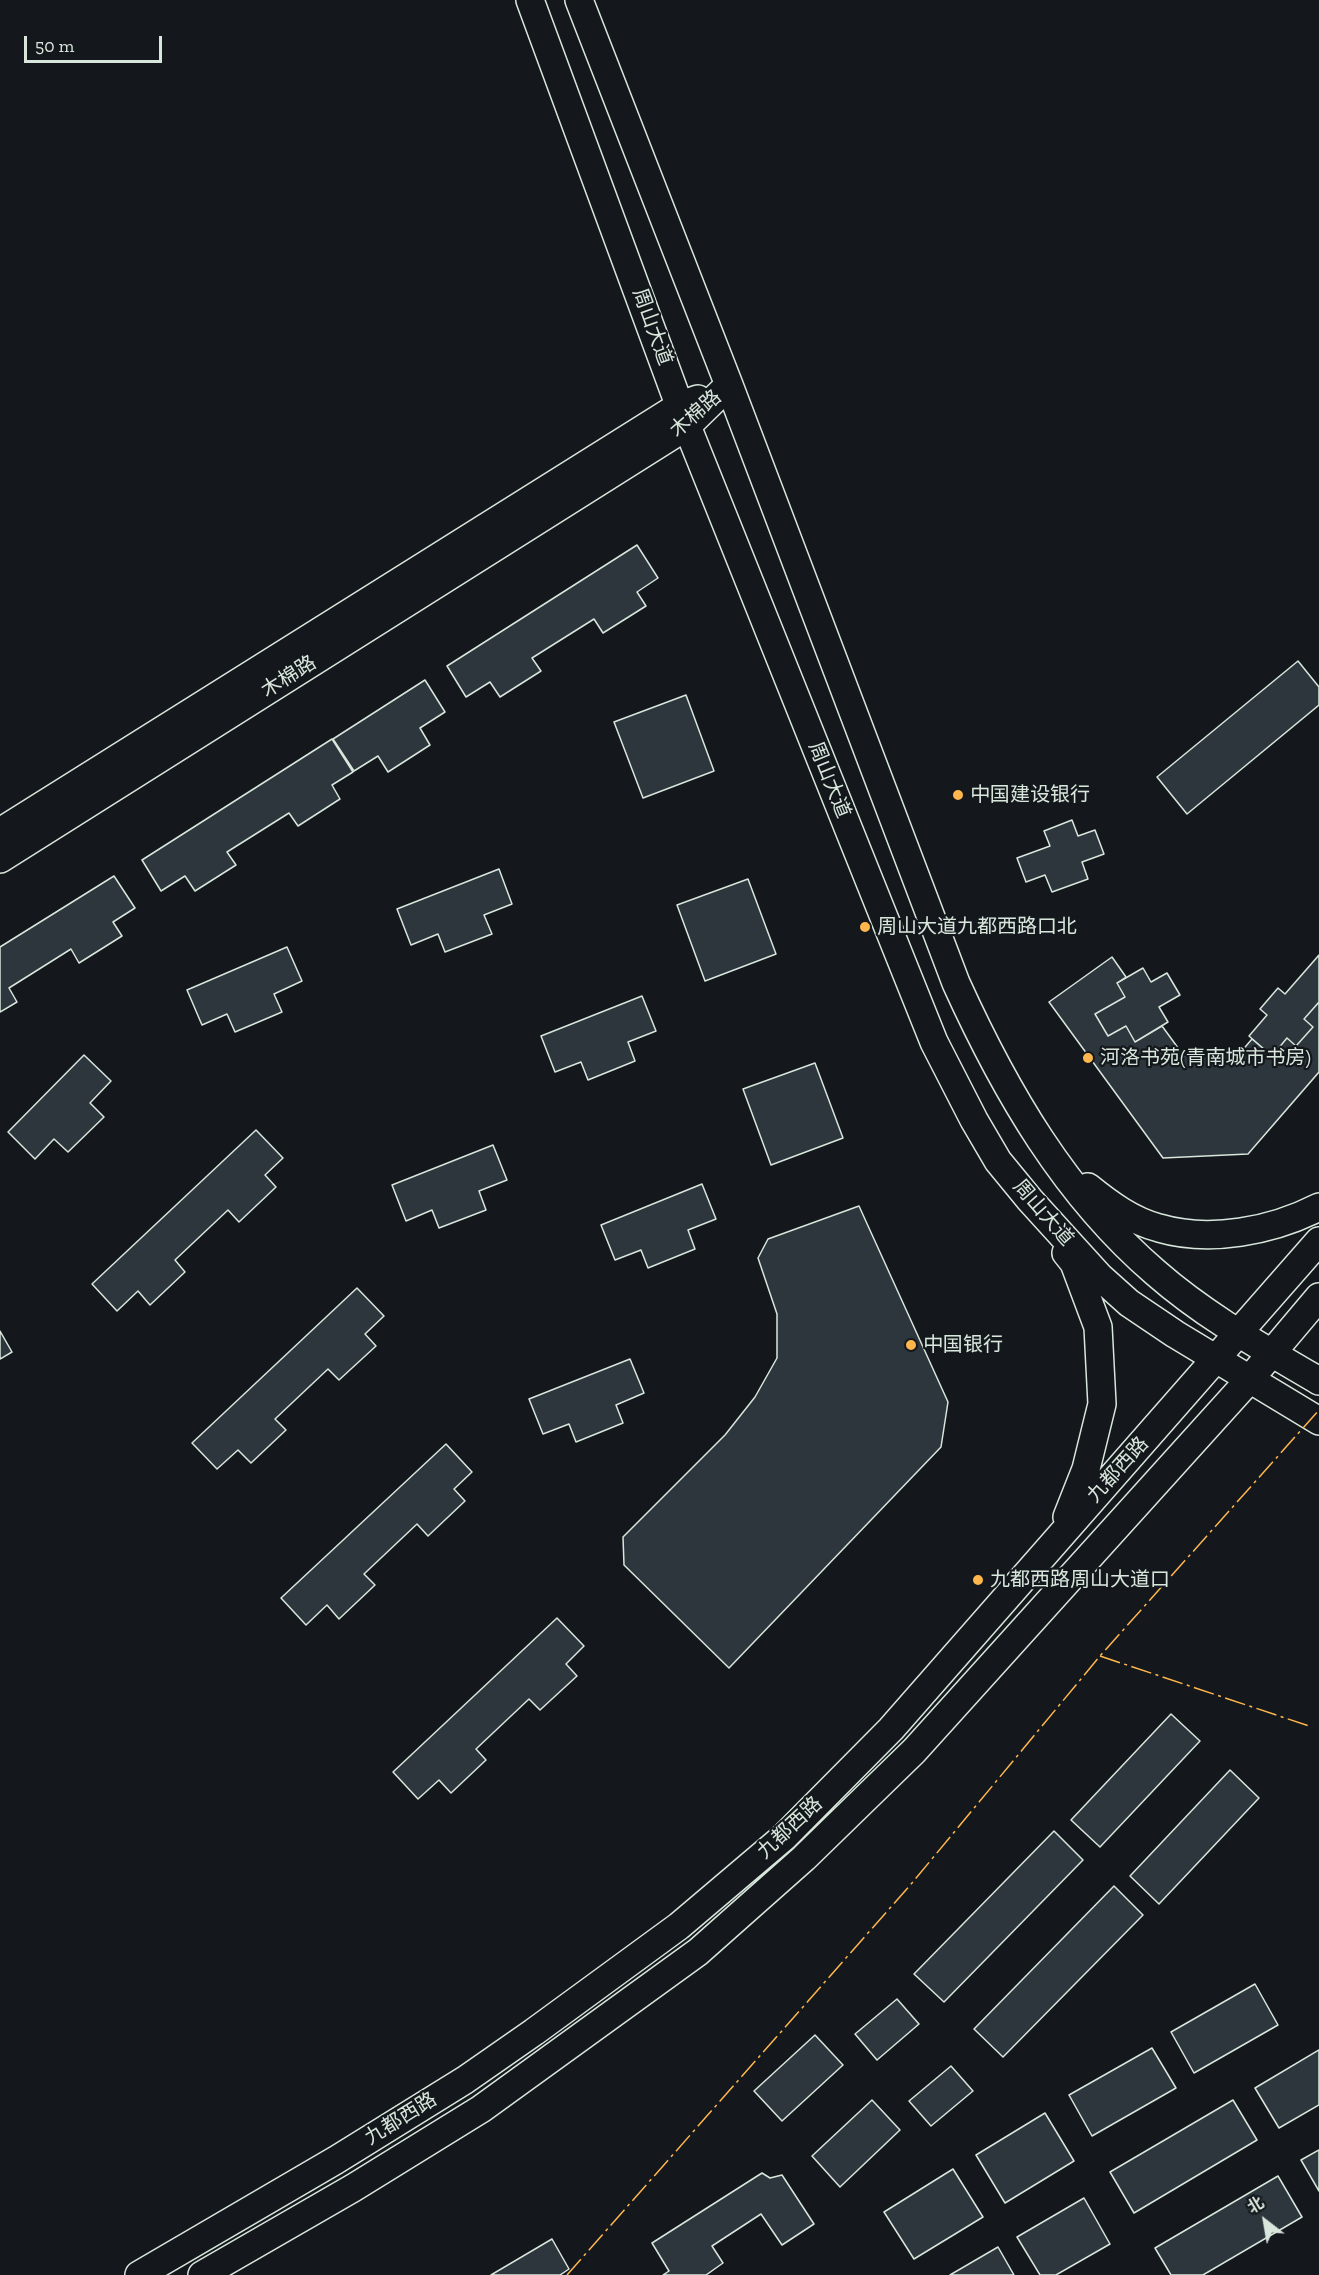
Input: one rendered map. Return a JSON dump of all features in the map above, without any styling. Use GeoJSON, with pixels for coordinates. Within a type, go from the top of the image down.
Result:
{"type":"FeatureCollection","features":[{"type":"Feature","properties":{"kind":"main road","name":"周山大道"},"geometry":{"type":"LineString","coordinates":[[530,0],[684,416],[934,1042],[974,1120],[999,1161],[1030,1200],[1100,1277],[1129,1303],[1249,1380],[1319,1421]]}},
{"type":"Feature","properties":{"kind":"main road","name":"周山大道"},"geometry":{"type":"LineString","coordinates":[[579,0],[729,385],[956,983],[1003,1078],[1051,1157],[1100,1218],[1135,1254],[1156,1274],[1198,1306],[1319,1381]]}},
{"type":"Feature","properties":{"kind":"main road","name":"木棉路"},"geometry":{"type":"LineString","coordinates":[[0,859],[729,385]]}},
{"type":"Feature","properties":{"kind":"main road","name":"木棉路"},"geometry":{"type":"LineString","coordinates":[[0,832],[684,416]]}},
{"type":"Feature","properties":{"kind":"main road"},"geometry":{"type":"LineString","coordinates":[[1051,1157],[1101,1197],[1128,1215],[1157,1228],[1182,1234],[1245,1231],[1278,1224],[1319,1207]]}},
{"type":"Feature","properties":{"kind":"main road"},"geometry":{"type":"LineString","coordinates":[[1030,1200],[1074,1263],[1098,1327],[1102,1404],[1086,1469],[1059,1536]]}},
{"type":"Feature","properties":{"kind":"main road","name":"九都西路"},"geometry":{"type":"LineString","coordinates":[[139,2275],[336,2160],[465,2080],[679,1926],[784,1837],[891,1729],[1319,1241]]}},
{"type":"Feature","properties":{"kind":"main road","name":"九都西路"},"geometry":{"type":"LineString","coordinates":[[202,2275],[353,2188],[481,2109],[698,1952],[804,1858],[914,1751],[1249,1380],[1319,1297]]}},
{"type":"Feature","properties":{"kind":"building"},"geometry":{"type":"Polygon","coordinates":[[[637,545],[658,578],[637,592],[646,606],[603,633],[594,619],[532,658],[541,671],[500,697],[490,682],[466,697],[447,666],[637,545]]]}},
{"type":"Feature","properties":{"kind":"building"},"geometry":{"type":"Polygon","coordinates":[[[1298,661],[1319,687],[1319,705],[1187,814],[1157,777],[1298,661]]]}},
{"type":"Feature","properties":{"kind":"building"},"geometry":{"type":"Polygon","coordinates":[[[425,680],[445,712],[420,728],[430,745],[388,772],[378,756],[354,771],[333,739],[425,680]]]}},
{"type":"Feature","properties":{"kind":"building"},"geometry":{"type":"Polygon","coordinates":[[[686,695],[714,771],[643,798],[614,722],[686,695]]]}},
{"type":"Feature","properties":{"kind":"building"},"geometry":{"type":"Polygon","coordinates":[[[332,739],[353,772],[332,785],[340,799],[298,826],[289,813],[227,852],[236,865],[195,891],[185,876],[161,891],[142,860],[332,739]]]}},
{"type":"Feature","properties":{"kind":"building"},"geometry":{"type":"Polygon","coordinates":[[[1072,820],[1078,836],[1095,830],[1104,854],[1082,862],[1088,879],[1052,892],[1045,875],[1026,882],[1017,858],[1050,846],[1044,831],[1072,820]]]}},
{"type":"Feature","properties":{"kind":"building"},"geometry":{"type":"Polygon","coordinates":[[[499,869],[512,904],[484,915],[492,934],[445,952],[438,934],[411,945],[397,909],[499,869]]]}},
{"type":"Feature","properties":{"kind":"building"},"geometry":{"type":"Polygon","coordinates":[[[114,876],[135,908],[113,922],[122,936],[79,963],[71,949],[9,988],[17,1002],[0,1012],[0,947],[114,876]]]}},
{"type":"Feature","properties":{"kind":"building"},"geometry":{"type":"Polygon","coordinates":[[[748,879],[776,954],[705,981],[677,905],[748,879]]]}},
{"type":"Feature","properties":{"kind":"building"},"geometry":{"type":"Polygon","coordinates":[[[287,947],[302,981],[274,994],[282,1012],[235,1032],[227,1014],[202,1025],[187,990],[287,947]]]}},
{"type":"Feature","properties":{"kind":"building"},"geometry":{"type":"Polygon","coordinates":[[[1319,955],[1319,1002],[1304,1019],[1313,1027],[1296,1046],[1287,1038],[1272,1056],[1249,1036],[1267,1015],[1260,1009],[1278,988],[1285,994],[1319,955]]]}},
{"type":"Feature","properties":{"kind":"building"},"geometry":{"type":"Polygon","coordinates":[[[1112,957],[1126,977],[1117,983],[1125,997],[1095,1014],[1108,1036],[1126,1026],[1135,1042],[1162,1026],[1184,1056],[1240,1053],[1252,1039],[1272,1056],[1287,1038],[1296,1046],[1313,1027],[1304,1019],[1319,1002],[1319,1072],[1248,1154],[1163,1158],[1049,1002],[1112,957]]]}},
{"type":"Feature","properties":{"kind":"building"},"geometry":{"type":"Polygon","coordinates":[[[1143,968],[1151,982],[1167,973],[1180,995],[1159,1007],[1168,1022],[1135,1042],[1126,1026],[1108,1036],[1095,1014],[1125,997],[1117,983],[1143,968]]]}},
{"type":"Feature","properties":{"kind":"building"},"geometry":{"type":"Polygon","coordinates":[[[642,996],[656,1031],[628,1042],[635,1061],[588,1080],[581,1062],[555,1072],[541,1036],[642,996]]]}},
{"type":"Feature","properties":{"kind":"building"},"geometry":{"type":"Polygon","coordinates":[[[84,1055],[111,1081],[90,1103],[104,1117],[68,1152],[54,1139],[35,1159],[8,1132],[84,1055]]]}},
{"type":"Feature","properties":{"kind":"building"},"geometry":{"type":"Polygon","coordinates":[[[815,1063],[843,1138],[771,1165],[743,1089],[815,1063]]]}},
{"type":"Feature","properties":{"kind":"building"},"geometry":{"type":"Polygon","coordinates":[[[256,1130],[283,1158],[265,1175],[276,1187],[239,1222],[228,1210],[175,1260],[185,1272],[150,1305],[138,1291],[117,1311],[92,1284],[256,1130]]]}},
{"type":"Feature","properties":{"kind":"building"},"geometry":{"type":"Polygon","coordinates":[[[493,1145],[507,1180],[479,1191],[486,1210],[439,1228],[432,1210],[406,1221],[392,1185],[493,1145]]]}},
{"type":"Feature","properties":{"kind":"building"},"geometry":{"type":"Polygon","coordinates":[[[702,1184],[716,1219],[688,1230],[695,1249],[648,1268],[641,1250],[615,1260],[601,1225],[702,1184]]]}},
{"type":"Feature","properties":{"kind":"building"},"geometry":{"type":"Polygon","coordinates":[[[859,1206],[948,1402],[941,1447],[729,1668],[624,1565],[623,1537],[725,1435],[755,1397],[777,1358],[777,1314],[758,1258],[768,1239],[859,1206]]]}},
{"type":"Feature","properties":{"kind":"building"},"geometry":{"type":"Polygon","coordinates":[[[357,1288],[384,1316],[365,1334],[376,1346],[339,1380],[328,1369],[275,1419],[286,1430],[251,1463],[238,1450],[217,1469],[192,1443],[357,1288]]]}},
{"type":"Feature","properties":{"kind":"building"},"geometry":{"type":"Polygon","coordinates":[[[0,1331],[12,1352],[0,1359],[0,1331]]]}},
{"type":"Feature","properties":{"kind":"building"},"geometry":{"type":"Polygon","coordinates":[[[630,1359],[644,1393],[616,1405],[623,1423],[576,1442],[569,1424],[543,1434],[529,1399],[630,1359]]]}},
{"type":"Feature","properties":{"kind":"building"},"geometry":{"type":"Polygon","coordinates":[[[446,1444],[472,1472],[454,1489],[465,1501],[428,1536],[417,1524],[364,1574],[375,1585],[339,1619],[327,1605],[306,1625],[281,1598],[446,1444]]]}},
{"type":"Feature","properties":{"kind":"building"},"geometry":{"type":"Polygon","coordinates":[[[557,1618],[584,1646],[566,1664],[577,1676],[540,1710],[529,1699],[476,1749],[486,1760],[451,1793],[439,1780],[418,1799],[393,1772],[557,1618]]]}},
{"type":"Feature","properties":{"kind":"building"},"geometry":{"type":"Polygon","coordinates":[[[1171,1714],[1200,1741],[1100,1847],[1071,1820],[1171,1714]]]}},
{"type":"Feature","properties":{"kind":"building"},"geometry":{"type":"Polygon","coordinates":[[[1230,1770],[1259,1798],[1159,1904],[1130,1876],[1230,1770]]]}},
{"type":"Feature","properties":{"kind":"building"},"geometry":{"type":"Polygon","coordinates":[[[1054,1831],[1083,1860],[944,2002],[914,1974],[1054,1831]]]}},
{"type":"Feature","properties":{"kind":"building"},"geometry":{"type":"Polygon","coordinates":[[[1114,1886],[1143,1915],[1003,2057],[974,2029],[1114,1886]]]}},
{"type":"Feature","properties":{"kind":"building"},"geometry":{"type":"Polygon","coordinates":[[[1255,1984],[1278,2025],[1194,2073],[1171,2032],[1255,1984]]]}},
{"type":"Feature","properties":{"kind":"building"},"geometry":{"type":"Polygon","coordinates":[[[897,1999],[919,2024],[877,2060],[855,2034],[897,1999]]]}},
{"type":"Feature","properties":{"kind":"building"},"geometry":{"type":"Polygon","coordinates":[[[815,2035],[843,2065],[782,2121],[754,2091],[815,2035]]]}},
{"type":"Feature","properties":{"kind":"building"},"geometry":{"type":"Polygon","coordinates":[[[1152,2048],[1176,2088],[1092,2136],[1069,2095],[1152,2048]]]}},
{"type":"Feature","properties":{"kind":"building"},"geometry":{"type":"Polygon","coordinates":[[[1319,2050],[1319,2105],[1279,2128],[1255,2088],[1319,2050]]]}},
{"type":"Feature","properties":{"kind":"building"},"geometry":{"type":"Polygon","coordinates":[[[951,2066],[973,2091],[931,2126],[909,2101],[951,2066]]]}},
{"type":"Feature","properties":{"kind":"building"},"geometry":{"type":"Polygon","coordinates":[[[872,2100],[900,2130],[840,2187],[812,2156],[872,2100]]]}},
{"type":"Feature","properties":{"kind":"building"},"geometry":{"type":"Polygon","coordinates":[[[1233,2100],[1257,2140],[1134,2213],[1110,2172],[1233,2100]]]}},
{"type":"Feature","properties":{"kind":"building"},"geometry":{"type":"Polygon","coordinates":[[[1045,2113],[1074,2161],[1005,2203],[976,2155],[1045,2113]]]}},
{"type":"Feature","properties":{"kind":"building"},"geometry":{"type":"Polygon","coordinates":[[[1319,2150],[1319,2191],[1301,2160],[1319,2150]]]}},
{"type":"Feature","properties":{"kind":"building"},"geometry":{"type":"Polygon","coordinates":[[[953,2169],[983,2217],[914,2259],[884,2212],[953,2169]]]}},
{"type":"Feature","properties":{"kind":"building"},"geometry":{"type":"Polygon","coordinates":[[[762,2173],[770,2178],[782,2175],[814,2224],[782,2245],[761,2214],[712,2246],[723,2263],[706,2275],[663,2275],[669,2271],[652,2243],[762,2173]]]}},
{"type":"Feature","properties":{"kind":"building"},"geometry":{"type":"Polygon","coordinates":[[[1278,2176],[1302,2217],[1203,2275],[1171,2275],[1155,2248],[1278,2176]]]}},
{"type":"Feature","properties":{"kind":"building"},"geometry":{"type":"Polygon","coordinates":[[[1084,2198],[1110,2244],[1056,2275],[1040,2275],[1017,2237],[1084,2198]]]}},
{"type":"Feature","properties":{"kind":"building"},"geometry":{"type":"Polygon","coordinates":[[[552,2239],[569,2269],[560,2275],[491,2275],[552,2239]]]}},
{"type":"Feature","properties":{"kind":"building"},"geometry":{"type":"Polygon","coordinates":[[[998,2247],[1014,2275],[950,2275],[998,2247]]]}},
{"type":"Feature","properties":{"kind":"power"},"geometry":{"type":"LineString","coordinates":[[567,2275],[912,1883],[1100,1656],[1319,1410]]}},
{"type":"Feature","properties":{"kind":"power"},"geometry":{"type":"LineString","coordinates":[[1100,1656],[1312,1727]]}},
{"type":"Feature","properties":{"kind":"place","name":"中国建设银行"},"geometry":{"type":"Point","coordinates":[958,795]}},
{"type":"Feature","properties":{"kind":"place","name":"周山大道九都西路口北"},"geometry":{"type":"Point","coordinates":[865,927]}},
{"type":"Feature","properties":{"kind":"place","name":"河洛书苑(青南城市书房)"},"geometry":{"type":"Point","coordinates":[1088,1058]}},
{"type":"Feature","properties":{"kind":"place","name":"中国银行"},"geometry":{"type":"Point","coordinates":[911,1345]}},
{"type":"Feature","properties":{"kind":"place","name":"九都西路周山大道口"},"geometry":{"type":"Point","coordinates":[978,1580]}}]}
